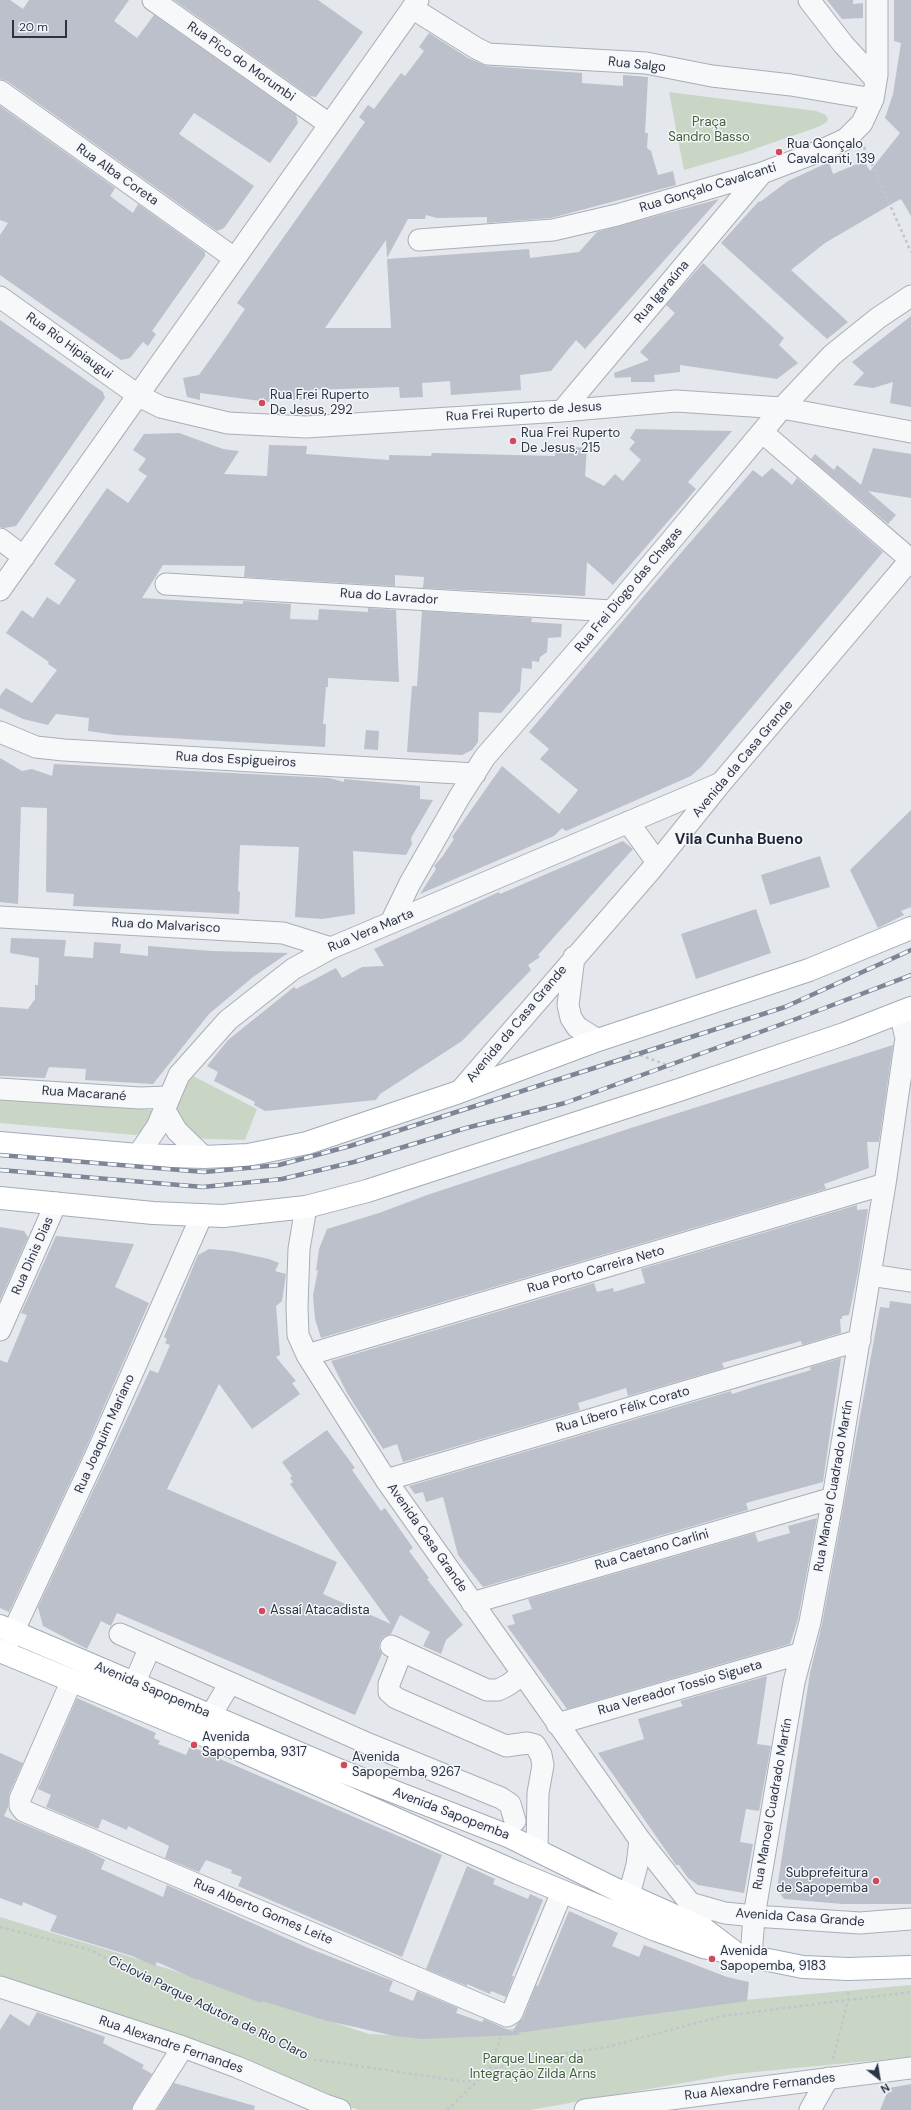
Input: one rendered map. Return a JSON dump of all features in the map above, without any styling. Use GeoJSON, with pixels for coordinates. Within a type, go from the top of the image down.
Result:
{"type":"FeatureCollection","features":[{"type":"Feature","properties":{"kind":"main road"},"geometry":{"type":"LineString","coordinates":[[0,1143],[138,1155],[204,1157],[248,1155],[307,1143],[459,1092],[598,1040],[809,970],[911,928]]}},
{"type":"Feature","properties":{"kind":"main road"},"geometry":{"type":"LineString","coordinates":[[0,1198],[153,1213],[223,1216],[306,1207],[367,1191],[682,1089],[906,1010]]}},
{"type":"Feature","properties":{"kind":"main road","name":"Avenida Sapopemba"},"geometry":{"type":"LineString","coordinates":[[7,1629],[135,1682],[340,1771],[512,1829],[537,1850],[629,1895],[704,1929],[744,1956]]}},
{"type":"Feature","properties":{"kind":"main road","name":"Avenida Sapopemba"},"geometry":{"type":"LineString","coordinates":[[1,1654],[72,1680],[228,1745],[562,1892],[656,1930],[703,1947],[803,1968],[848,1969],[911,1967]]}},
{"type":"Feature","properties":{"kind":"main road"},"geometry":{"type":"LineString","coordinates":[[385,1815],[491,1844],[499,1844],[512,1829]]}},
{"type":"Feature","properties":{"kind":"street","name":"Rua Pico do Morumbi"},"geometry":{"type":"LineString","coordinates":[[154,0],[329,124]]}},
{"type":"Feature","properties":{"kind":"street"},"geometry":{"type":"LineString","coordinates":[[809,0],[854,55],[875,90]]}},
{"type":"Feature","properties":{"kind":"street","name":"Rua Gonçalo Cavalcanti"},"geometry":{"type":"LineString","coordinates":[[419,240],[553,230],[617,215],[762,173],[820,151],[846,139],[856,130],[870,109],[875,90],[878,44],[877,0]]}},
{"type":"Feature","properties":{"kind":"street"},"geometry":{"type":"LineString","coordinates":[[0,590],[139,396],[234,258],[415,4]]}},
{"type":"Feature","properties":{"kind":"street","name":"Rua Salgo"},"geometry":{"type":"LineString","coordinates":[[415,4],[476,48],[488,54],[646,63],[712,76],[791,85],[875,90]]}},
{"type":"Feature","properties":{"kind":"street"},"geometry":{"type":"LineString","coordinates":[[854,55],[864,55],[878,44]]}},
{"type":"Feature","properties":{"kind":"street","name":"Rua Alba Coreta"},"geometry":{"type":"LineString","coordinates":[[0,91],[234,258]]}},
{"type":"Feature","properties":{"kind":"street","name":"Rua Igaraúna"},"geometry":{"type":"LineString","coordinates":[[562,411],[762,173]]}},
{"type":"Feature","properties":{"kind":"street","name":"Rua Frei Diogo das Chagas"},"geometry":{"type":"LineString","coordinates":[[391,922],[410,883],[485,758],[612,611],[782,408],[832,355],[878,318],[911,296]]}},
{"type":"Feature","properties":{"kind":"street","name":"Rua Rio Hipiaugui"},"geometry":{"type":"LineString","coordinates":[[0,297],[139,396]]}},
{"type":"Feature","properties":{"kind":"street","name":"Rua Frei Ruperto de Jesus"},"geometry":{"type":"LineString","coordinates":[[139,396],[161,407],[228,423],[306,426],[562,411],[676,401],[782,408],[911,432]]}},
{"type":"Feature","properties":{"kind":"street"},"geometry":{"type":"LineString","coordinates":[[762,432],[911,559]]}},
{"type":"Feature","properties":{"kind":"street"},"geometry":{"type":"LineString","coordinates":[[0,539],[24,556]]}},
{"type":"Feature","properties":{"kind":"street","name":"Avenida da Casa Grande"},"geometry":{"type":"LineString","coordinates":[[459,1092],[657,862],[721,783],[911,559]]}},
{"type":"Feature","properties":{"kind":"street","name":"Rua do Lavrador"},"geometry":{"type":"LineString","coordinates":[[166,584],[612,611]]}},
{"type":"Feature","properties":{"kind":"street","name":"Rua dos Espigueiros"},"geometry":{"type":"LineString","coordinates":[[0,732],[36,747],[64,750],[475,774]]}},
{"type":"Feature","properties":{"kind":"street","name":"Rua Vera Marta"},"geometry":{"type":"LineString","coordinates":[[138,1155],[157,1127],[179,1075],[228,1020],[293,969],[331,948],[721,783]]}},
{"type":"Feature","properties":{"kind":"street"},"geometry":{"type":"LineString","coordinates":[[628,822],[657,862]]}},
{"type":"Feature","properties":{"kind":"street","name":"Rua do Malvarisco"},"geometry":{"type":"LineString","coordinates":[[0,917],[283,933],[331,948]]}},
{"type":"Feature","properties":{"kind":"street","name":"Avenida da Casa Grande"},"geometry":{"type":"LineString","coordinates":[[574,957],[568,1005],[571,1018],[577,1027],[598,1040]]}},
{"type":"Feature","properties":{"kind":"street","name":"Rua Manoel Cuadrado Martín"},"geometry":{"type":"LineString","coordinates":[[744,1956],[754,1916],[794,1682],[810,1622],[833,1498],[886,1184],[906,1038],[906,1010]]}},
{"type":"Feature","properties":{"kind":"street","name":"Rua Macarané"},"geometry":{"type":"LineString","coordinates":[[0,1089],[140,1098],[166,1103]]}},
{"type":"Feature","properties":{"kind":"street"},"geometry":{"type":"LineString","coordinates":[[166,1103],[178,1131],[204,1157]]}},
{"type":"Feature","properties":{"kind":"street","name":"Rua Porto Carreira Neto"},"geometry":{"type":"LineString","coordinates":[[307,1355],[886,1184]]}},
{"type":"Feature","properties":{"kind":"street","name":"Rua Dinis Dias"},"geometry":{"type":"LineString","coordinates":[[0,1330],[56,1203]]}},
{"type":"Feature","properties":{"kind":"street","name":"Avenida Casa Grande"},"geometry":{"type":"LineString","coordinates":[[306,1207],[299,1249],[297,1306],[298,1335],[307,1355],[386,1480],[640,1840],[690,1903],[704,1929]]}},
{"type":"Feature","properties":{"kind":"street","name":"Rua Joaquim Mariano"},"geometry":{"type":"LineString","coordinates":[[1,1654],[7,1629],[96,1455],[202,1215]]}},
{"type":"Feature","properties":{"kind":"street"},"geometry":{"type":"LineString","coordinates":[[870,1275],[911,1281]]}},
{"type":"Feature","properties":{"kind":"street","name":"Rua Líbero Félix Corato"},"geometry":{"type":"LineString","coordinates":[[386,1480],[860,1340]]}},
{"type":"Feature","properties":{"kind":"street","name":"Rua Caetano Carlini"},"geometry":{"type":"LineString","coordinates":[[472,1603],[833,1498]]}},
{"type":"Feature","properties":{"kind":"street"},"geometry":{"type":"LineString","coordinates":[[120,1634],[371,1745],[501,1798],[510,1804],[512,1829]]}},
{"type":"Feature","properties":{"kind":"street"},"geometry":{"type":"LineString","coordinates":[[135,1682],[150,1647]]}},
{"type":"Feature","properties":{"kind":"street"},"geometry":{"type":"LineString","coordinates":[[523,1674],[498,1690],[487,1690],[396,1649],[388,1684],[389,1692],[396,1698],[506,1746],[527,1743],[535,1745],[541,1755],[543,1765],[538,1800],[537,1850]]}},
{"type":"Feature","properties":{"kind":"street","name":"Rua Vereador Tossio Sigueta"},"geometry":{"type":"LineString","coordinates":[[557,1724],[802,1653]]}},
{"type":"Feature","properties":{"kind":"street","name":"Rua Alberto Gomes Leite"},"geometry":{"type":"LineString","coordinates":[[72,1680],[20,1799],[20,1806],[24,1811],[510,2016]]}},
{"type":"Feature","properties":{"kind":"street"},"geometry":{"type":"LineString","coordinates":[[212,1715],[230,1683]]}},
{"type":"Feature","properties":{"kind":"street"},"geometry":{"type":"LineString","coordinates":[[512,1829],[538,1800]]}},
{"type":"Feature","properties":{"kind":"street"},"geometry":{"type":"LineString","coordinates":[[628,1918],[629,1895],[637,1865],[640,1840]]}},
{"type":"Feature","properties":{"kind":"street"},"geometry":{"type":"LineString","coordinates":[[510,2016],[562,1892]]}},
{"type":"Feature","properties":{"kind":"street","name":"Avenida Casa Grande"},"geometry":{"type":"LineString","coordinates":[[690,1903],[725,1913],[754,1916],[860,1923],[911,1919]]}},
{"type":"Feature","properties":{"kind":"street","name":"Rua Alexandre Fernandes"},"geometry":{"type":"LineString","coordinates":[[0,1987],[183,2047],[237,2067],[340,2110]]}},
{"type":"Feature","properties":{"kind":"street"},"geometry":{"type":"LineString","coordinates":[[143,2110],[183,2047]]}},
{"type":"Feature","properties":{"kind":"street","name":"Rua Alexandre Fernandes"},"geometry":{"type":"LineString","coordinates":[[585,2110],[911,2068]]}},
{"type":"Feature","properties":{"kind":"street"},"geometry":{"type":"LineString","coordinates":[[810,2110],[828,2078]]}},
{"type":"Feature","properties":{"kind":"path"},"geometry":{"type":"LineString","coordinates":[[856,130],[911,252]]}},
{"type":"Feature","properties":{"kind":"path"},"geometry":{"type":"LineString","coordinates":[[598,1040],[670,1066],[682,1089]]}},
{"type":"Feature","properties":{"kind":"path","name":"Ciclovia Parque Adutora de Rio Claro"},"geometry":{"type":"LineString","coordinates":[[0,1926],[90,1950],[311,2059],[468,2082],[489,2070],[540,2057],[607,2047],[722,2016],[911,1992]]}},
{"type":"Feature","properties":{"kind":"path"},"geometry":{"type":"LineString","coordinates":[[828,2078],[848,2000],[848,1969]]}},
{"type":"Feature","properties":{"kind":"path"},"geometry":{"type":"LineString","coordinates":[[447,2110],[489,2070],[510,2016]]}},
{"type":"Feature","properties":{"kind":"green space","name":"Praça Sandro Basso"},"geometry":{"type":"Polygon","coordinates":[[[669,92],[816,111],[826,115],[828,119],[827,122],[818,127],[743,153],[684,170],[669,92]]]}},
{"type":"Feature","properties":{"kind":"green space"},"geometry":{"type":"Polygon","coordinates":[[[193,1076],[257,1109],[245,1140],[190,1137],[174,1111],[180,1093],[193,1076]]]}},
{"type":"Feature","properties":{"kind":"green space"},"geometry":{"type":"Polygon","coordinates":[[[0,1096],[151,1110],[153,1116],[148,1131],[135,1135],[0,1123],[0,1096]]]}},
{"type":"Feature","properties":{"kind":"green space","name":"Parque Linear da Integração Zilda Arns"},"geometry":{"type":"Polygon","coordinates":[[[0,1917],[141,1960],[369,2034],[420,2037],[503,2030],[711,2003],[911,1985],[911,2057],[734,2074],[530,2110],[359,2110],[0,1985],[0,1917]]]}},
{"type":"Feature","properties":{"kind":"building"},"geometry":{"type":"Polygon","coordinates":[[[0,0],[10,0],[23,9],[29,0],[129,0],[114,21],[137,38],[154,15],[296,115],[298,123],[270,163],[194,113],[179,134],[254,186],[224,228],[217,231],[7,81],[0,79],[0,0]]]}},
{"type":"Feature","properties":{"kind":"building"},"geometry":{"type":"Polygon","coordinates":[[[174,0],[318,0],[363,32],[316,97],[310,96],[174,0]]]}},
{"type":"Feature","properties":{"kind":"building"},"geometry":{"type":"Polygon","coordinates":[[[827,0],[853,0],[853,4],[863,3],[863,18],[842,19],[827,0]]]}},
{"type":"Feature","properties":{"kind":"building"},"geometry":{"type":"Polygon","coordinates":[[[894,0],[911,0],[911,216],[901,199],[825,243],[791,270],[848,322],[827,339],[721,243],[759,201],[760,202],[788,181],[829,162],[833,174],[864,161],[870,171],[900,133],[885,118],[893,94],[901,43],[894,41],[894,0]]]}},
{"type":"Feature","properties":{"kind":"building"},"geometry":{"type":"Polygon","coordinates":[[[429,33],[468,58],[487,66],[582,73],[582,83],[623,86],[623,75],[648,77],[645,133],[648,133],[647,148],[651,151],[658,175],[673,171],[676,185],[551,218],[487,223],[487,217],[437,218],[426,215],[425,219],[408,219],[387,258],[386,240],[325,328],[391,328],[387,259],[529,249],[530,258],[579,252],[597,232],[719,199],[585,349],[576,340],[551,371],[520,375],[521,390],[451,395],[450,381],[422,383],[423,397],[400,398],[399,387],[310,390],[310,400],[270,400],[268,402],[200,393],[200,400],[187,397],[183,378],[199,375],[245,309],[237,303],[365,122],[359,117],[368,105],[374,109],[401,73],[405,76],[424,51],[419,47],[429,33]]]}},
{"type":"Feature","properties":{"kind":"building"},"geometry":{"type":"Polygon","coordinates":[[[0,106],[115,188],[110,196],[133,213],[138,204],[205,252],[205,256],[152,331],[156,334],[148,346],[143,342],[130,358],[121,360],[0,275],[0,235],[8,223],[0,220],[0,106]]]}},
{"type":"Feature","properties":{"kind":"building"},"geometry":{"type":"Polygon","coordinates":[[[703,263],[784,338],[779,345],[798,363],[777,379],[680,365],[680,372],[654,375],[655,382],[631,382],[631,377],[615,378],[614,373],[649,360],[640,352],[675,313],[666,305],[703,263]]]}},
{"type":"Feature","properties":{"kind":"building"},"geometry":{"type":"Polygon","coordinates":[[[911,316],[911,407],[890,403],[893,382],[873,388],[853,385],[864,373],[852,362],[911,316]]]}},
{"type":"Feature","properties":{"kind":"building"},"geometry":{"type":"Polygon","coordinates":[[[0,320],[103,392],[105,398],[16,526],[4,528],[0,527],[0,320]]]}},
{"type":"Feature","properties":{"kind":"building"},"geometry":{"type":"Polygon","coordinates":[[[636,429],[732,431],[688,482],[696,489],[613,585],[587,562],[585,596],[423,588],[424,577],[395,575],[395,586],[244,577],[245,566],[163,565],[142,598],[243,604],[243,601],[291,604],[290,619],[318,620],[319,609],[368,612],[368,608],[396,610],[399,682],[328,678],[323,724],[326,724],[325,747],[116,735],[88,731],[89,718],[56,714],[48,725],[23,719],[0,708],[0,696],[6,688],[32,703],[57,670],[48,664],[49,662],[6,633],[22,610],[33,618],[47,597],[59,605],[76,580],[54,564],[107,488],[128,503],[147,476],[138,470],[146,459],[133,450],[144,434],[179,433],[223,449],[239,451],[224,474],[267,476],[269,445],[307,446],[306,454],[389,460],[389,455],[431,456],[432,453],[555,456],[556,446],[587,448],[585,476],[604,486],[615,474],[623,481],[641,460],[629,449],[635,442],[630,438],[636,429]]]}},
{"type":"Feature","properties":{"kind":"building"},"geometry":{"type":"Polygon","coordinates":[[[873,448],[911,454],[911,498],[868,491],[896,515],[888,524],[811,459],[815,454],[834,470],[837,465],[861,485],[873,448]]]}},
{"type":"Feature","properties":{"kind":"building"},"geometry":{"type":"Polygon","coordinates":[[[772,468],[792,485],[797,478],[883,552],[702,766],[691,776],[566,831],[562,828],[554,836],[420,894],[436,869],[434,866],[454,839],[452,837],[502,766],[559,814],[578,790],[540,759],[549,749],[529,732],[753,470],[762,477],[772,468]]]}},
{"type":"Feature","properties":{"kind":"building"},"geometry":{"type":"Polygon","coordinates":[[[422,611],[532,618],[531,622],[562,624],[561,637],[548,638],[547,652],[540,657],[539,662],[532,661],[532,669],[522,668],[520,691],[501,713],[479,712],[478,742],[472,750],[462,755],[407,752],[412,686],[417,686],[422,611]]]}},
{"type":"Feature","properties":{"kind":"building"},"geometry":{"type":"Polygon","coordinates":[[[366,730],[379,731],[378,750],[364,749],[366,730]]]}},
{"type":"Feature","properties":{"kind":"building"},"geometry":{"type":"Polygon","coordinates":[[[0,758],[22,771],[32,769],[52,776],[54,764],[329,778],[344,782],[344,779],[420,786],[420,799],[433,800],[411,838],[412,844],[406,855],[353,851],[355,914],[322,919],[295,917],[299,847],[240,845],[238,891],[240,892],[239,914],[73,906],[74,894],[46,892],[47,808],[21,807],[18,904],[0,902],[0,758]]]}},
{"type":"Feature","properties":{"kind":"building"},"geometry":{"type":"Polygon","coordinates":[[[911,810],[911,907],[901,911],[904,915],[878,928],[850,870],[911,810]]]}},
{"type":"Feature","properties":{"kind":"building"},"geometry":{"type":"Polygon","coordinates":[[[623,841],[633,849],[538,955],[540,957],[528,965],[531,970],[462,1041],[380,1094],[376,1100],[265,1111],[254,1105],[255,1102],[214,1081],[218,1072],[207,1066],[228,1040],[294,987],[296,989],[336,968],[342,978],[362,967],[384,966],[374,949],[499,892],[500,894],[623,841]]]}},
{"type":"Feature","properties":{"kind":"building"},"geometry":{"type":"Polygon","coordinates":[[[820,856],[830,887],[770,905],[761,875],[820,856]]]}},
{"type":"Feature","properties":{"kind":"building"},"geometry":{"type":"Polygon","coordinates":[[[756,909],[771,953],[696,979],[681,934],[756,909]]]}},
{"type":"Feature","properties":{"kind":"building"},"geometry":{"type":"Polygon","coordinates":[[[11,938],[66,940],[64,956],[93,958],[94,942],[121,944],[120,953],[148,956],[148,946],[212,951],[288,953],[253,977],[209,1014],[153,1084],[85,1080],[86,1069],[49,1067],[45,1078],[0,1076],[0,1007],[28,1009],[35,999],[35,985],[38,985],[39,958],[10,953],[11,938]]]}},
{"type":"Feature","properties":{"kind":"building"},"geometry":{"type":"Polygon","coordinates":[[[893,1045],[879,1142],[867,1142],[869,1168],[824,1184],[826,1189],[321,1338],[315,1319],[313,1295],[318,1270],[316,1271],[319,1249],[327,1229],[379,1213],[427,1195],[631,1128],[893,1045]]]}},
{"type":"Feature","properties":{"kind":"building"},"geometry":{"type":"Polygon","coordinates":[[[857,1205],[857,1210],[868,1209],[858,1272],[849,1315],[842,1316],[842,1319],[840,1319],[841,1333],[802,1345],[801,1341],[722,1363],[724,1368],[628,1396],[626,1388],[578,1403],[580,1410],[403,1462],[397,1444],[383,1449],[347,1393],[331,1361],[594,1283],[597,1292],[613,1288],[614,1292],[645,1283],[641,1269],[857,1205]]]}},
{"type":"Feature","properties":{"kind":"building"},"geometry":{"type":"Polygon","coordinates":[[[0,1227],[24,1231],[28,1237],[0,1300],[0,1227]]]}},
{"type":"Feature","properties":{"kind":"building"},"geometry":{"type":"Polygon","coordinates":[[[56,1236],[134,1244],[115,1287],[149,1303],[85,1450],[9,1612],[0,1608],[0,1360],[7,1363],[27,1315],[21,1313],[56,1236]]]}},
{"type":"Feature","properties":{"kind":"building"},"geometry":{"type":"Polygon","coordinates":[[[209,1249],[232,1251],[269,1259],[279,1263],[275,1271],[286,1274],[282,1301],[276,1306],[280,1355],[276,1357],[296,1381],[292,1383],[300,1394],[252,1429],[219,1384],[167,1489],[337,1562],[323,1594],[391,1624],[290,1484],[293,1482],[290,1478],[292,1476],[282,1462],[327,1430],[355,1468],[352,1470],[381,1511],[385,1508],[413,1548],[409,1551],[429,1578],[427,1579],[463,1625],[446,1640],[441,1654],[423,1646],[430,1632],[400,1615],[391,1634],[384,1636],[380,1641],[379,1648],[382,1654],[355,1715],[117,1613],[111,1626],[101,1621],[87,1649],[43,1626],[38,1607],[150,1370],[158,1373],[170,1345],[165,1343],[167,1339],[164,1337],[198,1255],[209,1249]]]}},
{"type":"Feature","properties":{"kind":"building"},"geometry":{"type":"Polygon","coordinates":[[[890,1301],[911,1304],[911,1904],[843,1904],[784,1899],[777,1889],[810,1673],[822,1624],[880,1307],[889,1308],[890,1301]]]}},
{"type":"Feature","properties":{"kind":"building"},"geometry":{"type":"Polygon","coordinates":[[[841,1358],[823,1482],[746,1503],[748,1510],[483,1587],[458,1555],[443,1497],[426,1502],[423,1492],[415,1494],[409,1486],[731,1391],[732,1394],[811,1370],[810,1367],[841,1358]]]}},
{"type":"Feature","properties":{"kind":"building"},"geometry":{"type":"Polygon","coordinates":[[[817,1518],[798,1619],[790,1644],[567,1709],[507,1626],[515,1624],[512,1615],[532,1609],[528,1599],[755,1533],[758,1542],[790,1533],[788,1526],[817,1518]]]}},
{"type":"Feature","properties":{"kind":"building"},"geometry":{"type":"Polygon","coordinates":[[[767,1676],[757,1744],[771,1746],[759,1811],[746,1809],[740,1842],[753,1844],[744,1893],[698,1885],[688,1878],[679,1865],[676,1865],[598,1753],[644,1739],[638,1719],[683,1706],[680,1701],[767,1676]]]}},
{"type":"Feature","properties":{"kind":"building"},"geometry":{"type":"Polygon","coordinates":[[[77,1698],[156,1733],[154,1738],[160,1741],[158,1744],[186,1755],[190,1746],[442,1855],[402,1957],[238,1886],[242,1877],[231,1873],[232,1870],[206,1860],[199,1872],[165,1858],[169,1846],[128,1826],[127,1830],[102,1819],[98,1829],[46,1807],[51,1795],[38,1789],[77,1698]]]}},
{"type":"Feature","properties":{"kind":"building"},"geometry":{"type":"Polygon","coordinates":[[[0,1753],[23,1763],[9,1794],[8,1807],[4,1816],[88,1851],[105,1860],[101,1869],[163,1897],[167,1885],[308,1948],[393,1981],[389,1991],[413,2001],[417,1991],[458,2008],[456,2013],[482,2022],[484,2019],[513,2032],[516,2025],[523,2018],[536,1985],[538,1986],[569,1911],[618,1933],[612,1946],[639,1957],[644,1945],[727,1977],[749,1982],[747,2001],[517,2033],[520,2035],[422,2039],[394,2036],[327,2021],[262,2001],[261,2003],[197,1980],[157,1962],[155,1966],[132,1956],[50,1931],[57,1916],[23,1902],[22,1906],[0,1898],[0,1753]]]}},
{"type":"Feature","properties":{"kind":"building"},"geometry":{"type":"Polygon","coordinates":[[[467,1866],[495,1879],[493,1884],[528,1899],[530,1894],[543,1900],[512,1976],[514,1976],[506,1997],[491,1991],[490,1994],[467,1984],[467,1986],[426,1969],[467,1866]]]}},
{"type":"Feature","properties":{"kind":"building"},"geometry":{"type":"Polygon","coordinates":[[[37,2012],[105,2037],[103,2043],[144,2065],[142,2068],[152,2074],[133,2104],[131,2110],[0,2110],[0,2030],[10,2014],[29,2026],[37,2012]]]}},
{"type":"Feature","properties":{"kind":"building"},"geometry":{"type":"Polygon","coordinates":[[[174,2083],[255,2106],[254,2110],[157,2110],[174,2083]]]}},
{"type":"Feature","properties":{"kind":"building"},"geometry":{"type":"Polygon","coordinates":[[[911,2084],[911,2110],[880,2110],[889,2088],[911,2084]]]}},
{"type":"Feature","properties":{"kind":"railway"},"geometry":{"type":"LineString","coordinates":[[0,1155],[204,1172],[279,1165],[350,1146],[785,1007],[911,950]]}},
{"type":"Feature","properties":{"kind":"railway"},"geometry":{"type":"LineString","coordinates":[[0,1170],[203,1187],[282,1179],[354,1162],[466,1128],[565,1103],[796,1019],[911,975]]}},
{"type":"Feature","properties":{"kind":"place","name":"Rua Gonçalo Cavalcanti, 139"},"geometry":{"type":"Point","coordinates":[779,152]}},
{"type":"Feature","properties":{"kind":"place","name":"Rua Frei Ruperto De Jesus, 292"},"geometry":{"type":"Point","coordinates":[262,403]}},
{"type":"Feature","properties":{"kind":"place","name":"Rua Frei Ruperto De Jesus, 215"},"geometry":{"type":"Point","coordinates":[513,441]}},
{"type":"Feature","properties":{"kind":"place","name":"Assaí Atacadista"},"geometry":{"type":"Point","coordinates":[262,1611]}},
{"type":"Feature","properties":{"kind":"place","name":"Avenida Sapopemba, 9317"},"geometry":{"type":"Point","coordinates":[194,1745]}},
{"type":"Feature","properties":{"kind":"place","name":"Avenida Sapopemba, 9267"},"geometry":{"type":"Point","coordinates":[344,1765]}},
{"type":"Feature","properties":{"kind":"place","name":"Subprefeitura de Sapopemba"},"geometry":{"type":"Point","coordinates":[876,1881]}},
{"type":"Feature","properties":{"kind":"place","name":"Avenida Sapopemba, 9183"},"geometry":{"type":"Point","coordinates":[712,1959]}},
{"type":"Feature","properties":{"kind":"district","name":"Vila Cunha Bueno"},"geometry":{"type":"Point","coordinates":[739,840]}}]}
